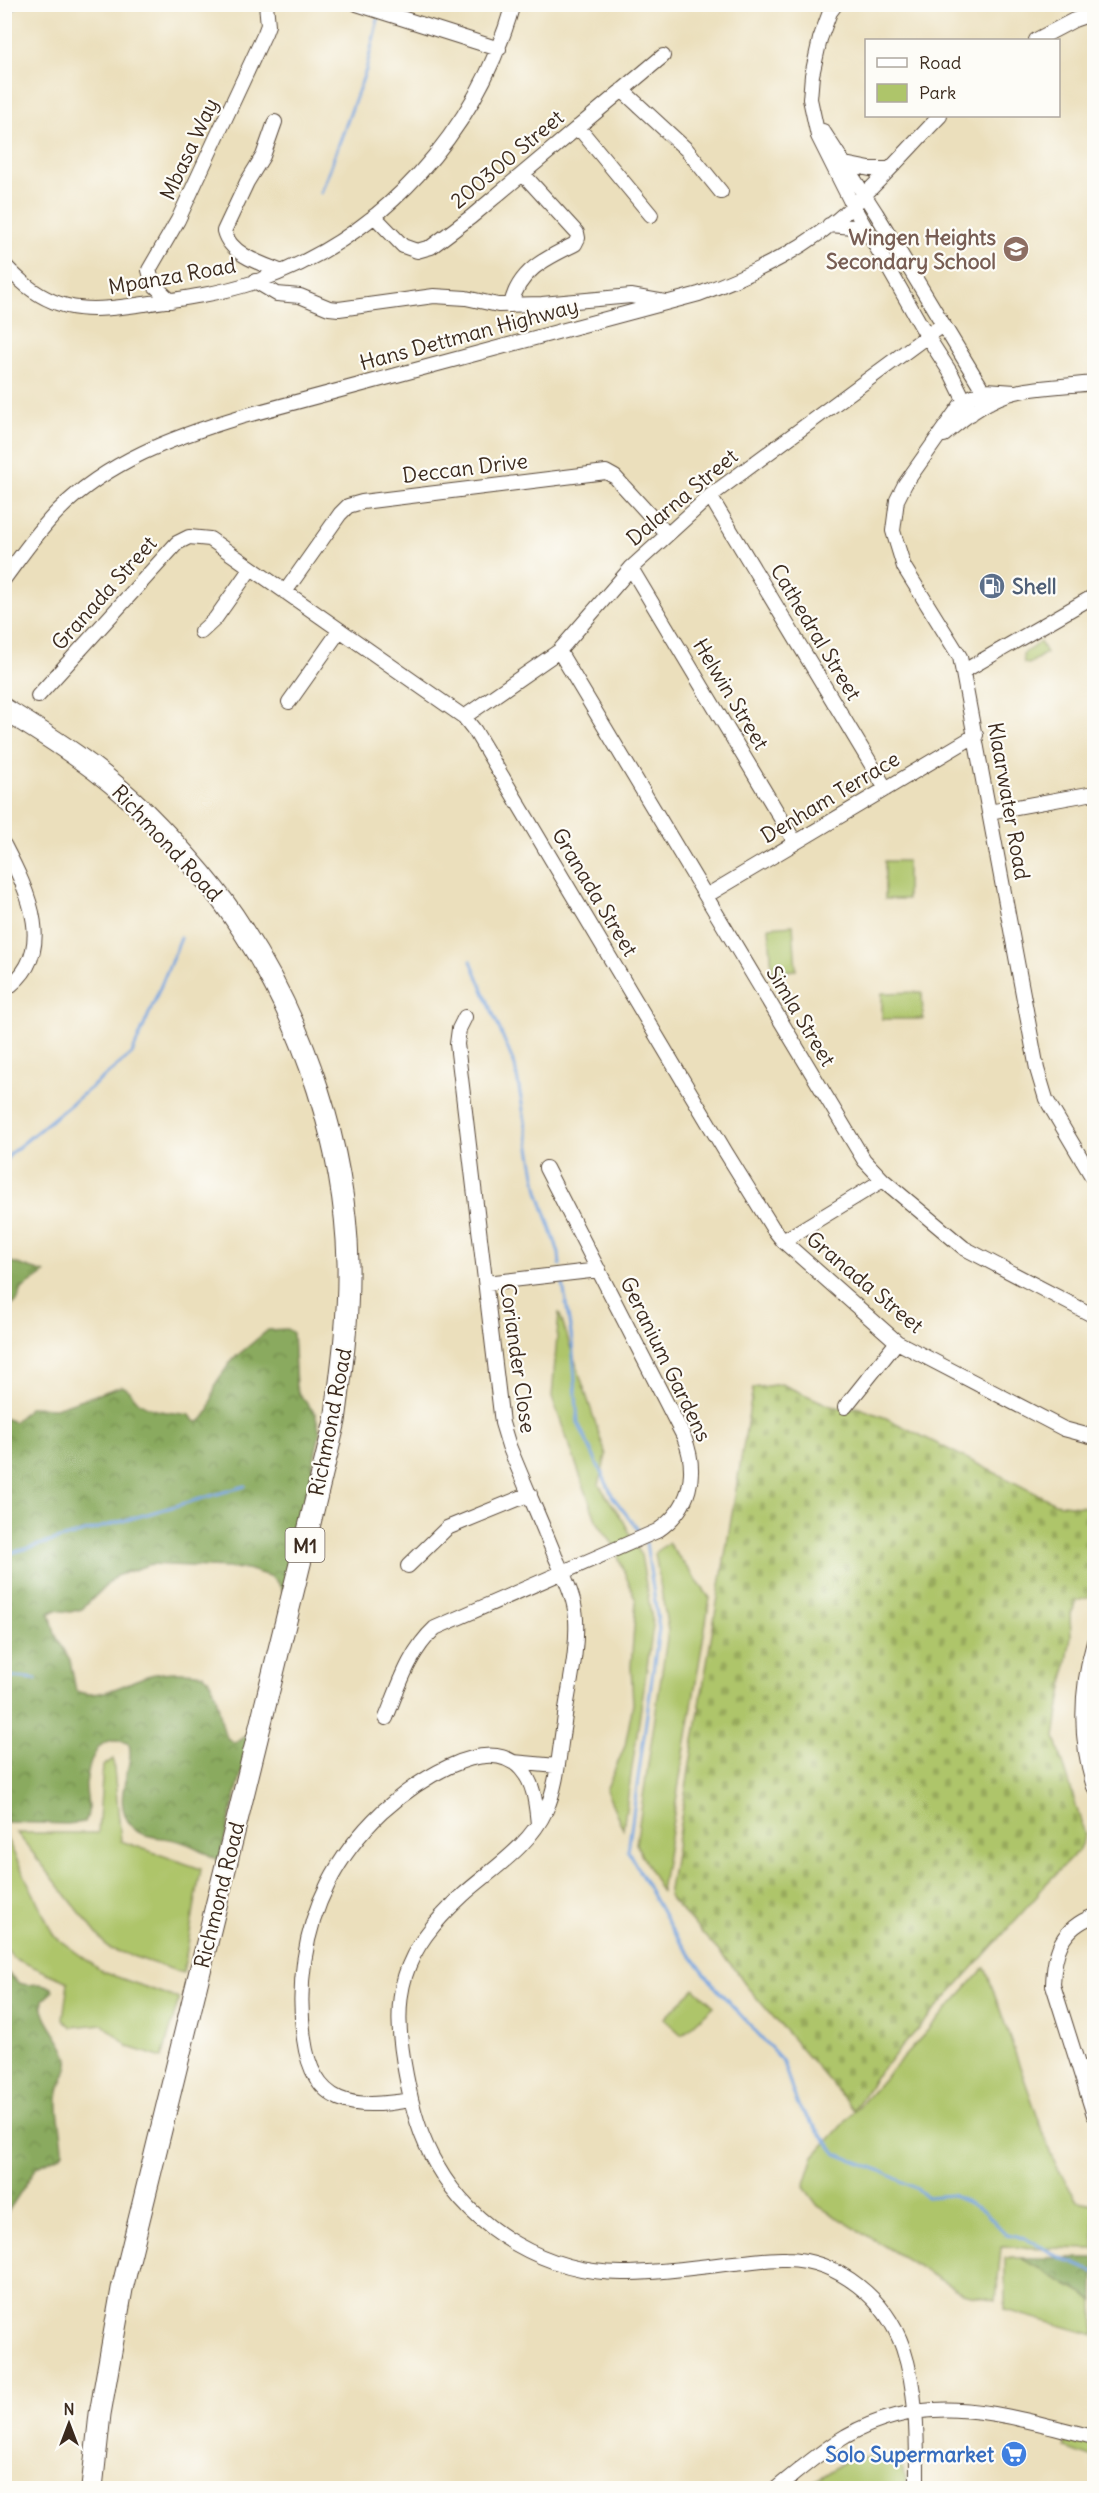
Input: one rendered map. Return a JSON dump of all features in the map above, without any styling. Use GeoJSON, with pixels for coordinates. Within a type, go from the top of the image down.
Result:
{"type":"FeatureCollection","features":[{"type":"Feature","properties":{"kind":"highway","name":"Richmond Road"},"geometry":{"type":"LineString","coordinates":[[4,709],[55,740],[92,767],[142,810],[199,872],[242,928],[287,1008],[316,1083],[333,1143],[348,1261],[346,1331],[335,1420],[122,2289],[100,2414],[92,2488]]}},
{"type":"Feature","properties":{"kind":"street","name":"Mbasa Way"},"geometry":{"type":"LineString","coordinates":[[171,301],[153,284],[149,270],[173,230],[261,43],[268,25],[266,4]]}},
{"type":"Feature","properties":{"kind":"street"},"geometry":{"type":"LineString","coordinates":[[357,4],[396,10],[500,49]]}},
{"type":"Feature","properties":{"kind":"street","name":"Mpanza Road"},"geometry":{"type":"LineString","coordinates":[[4,264],[33,291],[57,304],[76,309],[101,310],[171,301],[255,282],[329,246],[374,216],[410,185],[437,156],[471,104],[500,49],[513,4]]}},
{"type":"Feature","properties":{"kind":"street"},"geometry":{"type":"LineString","coordinates":[[836,4],[830,12],[820,39],[812,75],[810,99],[818,136],[853,206],[971,414]]}},
{"type":"Feature","properties":{"kind":"street"},"geometry":{"type":"LineString","coordinates":[[1038,39],[1074,20],[1095,13]]}},
{"type":"Feature","properties":{"kind":"street","name":"200300 Street"},"geometry":{"type":"LineString","coordinates":[[374,216],[403,246],[411,250],[422,250],[471,217],[663,56]]}},
{"type":"Feature","properties":{"kind":"street"},"geometry":{"type":"LineString","coordinates":[[622,90],[687,150],[721,192]]}},
{"type":"Feature","properties":{"kind":"street","name":"Hans Dettman Highway"},"geometry":{"type":"LineString","coordinates":[[4,579],[59,510],[95,481],[141,452],[181,435],[240,417],[699,294],[768,266],[808,242],[853,206],[939,117]]}},
{"type":"Feature","properties":{"kind":"street"},"geometry":{"type":"LineString","coordinates":[[275,122],[263,156],[247,182],[224,231],[231,246],[280,271]]}},
{"type":"Feature","properties":{"kind":"street"},"geometry":{"type":"LineString","coordinates":[[815,123],[826,134],[845,164],[986,397],[1095,383]]}},
{"type":"Feature","properties":{"kind":"street"},"geometry":{"type":"LineString","coordinates":[[578,127],[651,215]]}},
{"type":"Feature","properties":{"kind":"street"},"geometry":{"type":"LineString","coordinates":[[845,164],[870,169],[890,169]]}},
{"type":"Feature","properties":{"kind":"street"},"geometry":{"type":"LineString","coordinates":[[511,305],[517,285],[533,267],[575,244],[578,238],[577,233],[523,174]]}},
{"type":"Feature","properties":{"kind":"street"},"geometry":{"type":"LineString","coordinates":[[829,225],[859,228],[872,238]]}},
{"type":"Feature","properties":{"kind":"street"},"geometry":{"type":"LineString","coordinates":[[255,282],[278,294],[304,297],[329,308],[339,309],[434,296],[511,305],[632,296],[666,303]]}},
{"type":"Feature","properties":{"kind":"street","name":"Dalarna Street"},"geometry":{"type":"LineString","coordinates":[[464,717],[559,651],[631,568],[710,496],[942,325]]}},
{"type":"Feature","properties":{"kind":"street","name":"Klaarwater Road"},"geometry":{"type":"LineString","coordinates":[[986,397],[964,400],[946,425],[901,492],[893,519],[893,531],[904,567],[956,647],[964,671],[1042,1088],[1095,1180]]}},
{"type":"Feature","properties":{"kind":"street","name":"Klaarwater Road"},"geometry":{"type":"LineString","coordinates":[[936,443],[971,414],[986,397]]}},
{"type":"Feature","properties":{"kind":"street","name":"Deccan Drive"},"geometry":{"type":"LineString","coordinates":[[285,592],[340,514],[348,506],[362,502],[606,472],[615,477],[667,534]]}},
{"type":"Feature","properties":{"kind":"street","name":"Cathedral Street"},"geometry":{"type":"LineString","coordinates":[[710,496],[886,789]]}},
{"type":"Feature","properties":{"kind":"street","name":"Granada Street"},"geometry":{"type":"LineString","coordinates":[[38,696],[177,543],[189,537],[210,539],[340,630],[464,717],[481,741],[766,1218],[783,1241],[897,1342],[1064,1429],[1095,1437]]}},
{"type":"Feature","properties":{"kind":"street"},"geometry":{"type":"LineString","coordinates":[[201,632],[215,619],[251,568]]}},
{"type":"Feature","properties":{"kind":"street","name":"Helwin Street"},"geometry":{"type":"LineString","coordinates":[[631,568],[795,842]]}},
{"type":"Feature","properties":{"kind":"street"},"geometry":{"type":"LineString","coordinates":[[964,671],[1095,596]]}},
{"type":"Feature","properties":{"kind":"street"},"geometry":{"type":"LineString","coordinates":[[290,702],[340,630]]}},
{"type":"Feature","properties":{"kind":"street","name":"Simla Street"},"geometry":{"type":"LineString","coordinates":[[559,651],[864,1160],[883,1180],[976,1256],[1095,1316]]}},
{"type":"Feature","properties":{"kind":"street","name":"Denham Terrace"},"geometry":{"type":"LineString","coordinates":[[706,896],[976,735]]}},
{"type":"Feature","properties":{"kind":"street"},"geometry":{"type":"LineString","coordinates":[[989,812],[1095,793]]}},
{"type":"Feature","properties":{"kind":"street"},"geometry":{"type":"LineString","coordinates":[[4,844],[29,902],[36,940],[32,958],[22,977],[4,990]]}},
{"type":"Feature","properties":{"kind":"street","name":"Coriander Close"},"geometry":{"type":"LineString","coordinates":[[465,1017],[459,1029],[457,1044],[503,1430],[572,1596],[577,1622],[557,1766],[551,1797],[538,1824],[517,1849],[438,1920],[413,1958],[403,1987],[398,2031],[410,2100],[423,2139],[449,2186],[501,2236],[535,2254],[573,2266],[622,2273],[787,2259],[814,2263],[858,2284],[873,2298],[897,2333],[910,2373],[915,2411],[917,2488]]}},
{"type":"Feature","properties":{"kind":"street","name":"Geranium Gardens"},"geometry":{"type":"LineString","coordinates":[[386,1718],[411,1658],[418,1646],[435,1628],[647,1536],[666,1525],[685,1501],[692,1476],[690,1449],[546,1168]]}},
{"type":"Feature","properties":{"kind":"street"},"geometry":{"type":"LineString","coordinates":[[783,1241],[883,1180]]}},
{"type":"Feature","properties":{"kind":"street","name":"Geranium Gardens"},"geometry":{"type":"LineString","coordinates":[[486,1283],[599,1270]]}},
{"type":"Feature","properties":{"kind":"street"},"geometry":{"type":"LineString","coordinates":[[845,1407],[897,1342]]}},
{"type":"Feature","properties":{"kind":"street"},"geometry":{"type":"LineString","coordinates":[[408,1566],[447,1528],[530,1494]]}},
{"type":"Feature","properties":{"kind":"street"},"geometry":{"type":"LineString","coordinates":[[1095,1642],[1088,1669],[1082,1723],[1090,1752],[1095,1787]]}},
{"type":"Feature","properties":{"kind":"street"},"geometry":{"type":"LineString","coordinates":[[410,2100],[377,2105],[354,2104],[333,2094],[315,2076],[309,2065],[304,2043],[302,2001],[307,1946],[314,1917],[328,1882],[351,1847],[369,1826],[396,1800],[432,1776],[471,1758],[495,1757],[513,1762],[557,1766]]}},
{"type":"Feature","properties":{"kind":"street"},"geometry":{"type":"LineString","coordinates":[[513,1762],[522,1770],[530,1783],[535,1797],[538,1824]]}},
{"type":"Feature","properties":{"kind":"street"},"geometry":{"type":"LineString","coordinates":[[1095,1916],[1069,1929],[1054,1963],[1053,1985],[1095,2115]]}},
{"type":"Feature","properties":{"kind":"street"},"geometry":{"type":"LineString","coordinates":[[777,2488],[845,2437],[889,2417],[915,2411],[960,2409],[998,2413],[1095,2438]]}},
{"type":"Feature","properties":{"kind":"green space"},"geometry":{"type":"Polygon","coordinates":[[[1040,642],[1046,653],[1029,664],[1024,663],[1023,654],[1040,642]]]}},
{"type":"Feature","properties":{"kind":"green space"},"geometry":{"type":"Polygon","coordinates":[[[885,861],[907,861],[907,899],[885,899],[885,861]]]}},
{"type":"Feature","properties":{"kind":"green space"},"geometry":{"type":"Polygon","coordinates":[[[793,925],[796,970],[772,972],[769,927],[793,925]]]}},
{"type":"Feature","properties":{"kind":"green space"},"geometry":{"type":"Polygon","coordinates":[[[922,992],[923,1019],[882,1019],[882,993],[922,992]]]}},
{"type":"Feature","properties":{"kind":"green space"},"geometry":{"type":"Polygon","coordinates":[[[5,1260],[45,1273],[22,1289],[17,1302],[5,1309],[5,1260]]]}},
{"type":"Feature","properties":{"kind":"green space"},"geometry":{"type":"Polygon","coordinates":[[[559,1312],[606,1455],[599,1485],[624,1522],[641,1555],[653,1626],[623,1829],[606,1790],[625,1746],[633,1704],[631,1666],[636,1601],[613,1544],[596,1520],[552,1397],[559,1312]]]}},
{"type":"Feature","properties":{"kind":"green space"},"geometry":{"type":"Polygon","coordinates":[[[287,1329],[293,1333],[296,1387],[315,1413],[320,1432],[285,1594],[278,1583],[269,1576],[247,1569],[151,1564],[116,1576],[82,1609],[70,1612],[55,1610],[50,1613],[55,1634],[70,1660],[76,1691],[94,1694],[160,1673],[204,1674],[216,1696],[226,1737],[235,1743],[252,1731],[219,1861],[187,1844],[147,1836],[132,1827],[127,1819],[122,1800],[130,1759],[129,1744],[119,1740],[103,1744],[93,1757],[86,1784],[88,1808],[85,1822],[67,1824],[6,1822],[4,1418],[14,1422],[30,1407],[56,1408],[122,1386],[145,1406],[190,1415],[194,1421],[199,1422],[209,1411],[216,1383],[232,1360],[268,1330],[287,1329]]]}},
{"type":"Feature","properties":{"kind":"green space"},"geometry":{"type":"Polygon","coordinates":[[[781,1384],[831,1406],[847,1409],[857,1407],[886,1418],[1055,1503],[1094,1508],[1094,1596],[1077,1601],[1070,1616],[1071,1636],[1055,1737],[1085,1835],[1078,1851],[1038,1892],[1038,1895],[875,2077],[854,2110],[749,1989],[735,1969],[668,1896],[753,1388],[781,1384]]]}},
{"type":"Feature","properties":{"kind":"green space"},"geometry":{"type":"Polygon","coordinates":[[[668,1543],[710,1598],[661,1891],[636,1844],[668,1631],[655,1553],[668,1543]]]}},
{"type":"Feature","properties":{"kind":"green space"},"geometry":{"type":"Polygon","coordinates":[[[113,1759],[121,1841],[201,1869],[183,1973],[108,1948],[17,1833],[98,1833],[103,1766],[113,1759]]]}},
{"type":"Feature","properties":{"kind":"green space"},"geometry":{"type":"Polygon","coordinates":[[[4,1833],[54,1936],[103,1972],[179,1999],[162,2058],[129,2047],[103,2024],[72,2027],[63,2019],[68,1982],[13,1958],[5,1946],[4,1833]]]}},
{"type":"Feature","properties":{"kind":"green space"},"geometry":{"type":"Polygon","coordinates":[[[985,1967],[1052,2158],[1077,2201],[1094,2204],[1094,2249],[1001,2247],[996,2300],[962,2293],[818,2206],[804,2187],[814,2156],[985,1967]]]}},
{"type":"Feature","properties":{"kind":"green space"},"geometry":{"type":"Polygon","coordinates":[[[5,1968],[18,1982],[52,1988],[53,1991],[43,2000],[43,2007],[48,2022],[66,2052],[68,2063],[58,2099],[63,2152],[60,2156],[37,2167],[5,2216],[5,1968]]]}},
{"type":"Feature","properties":{"kind":"green space"},"geometry":{"type":"Polygon","coordinates":[[[694,1988],[714,2006],[682,2035],[664,2019],[694,1988]]]}},
{"type":"Feature","properties":{"kind":"green space"},"geometry":{"type":"Polygon","coordinates":[[[1005,2258],[1021,2258],[1094,2300],[1094,2335],[1005,2310],[1005,2258]]]}},
{"type":"Feature","properties":{"kind":"green space"},"geometry":{"type":"Polygon","coordinates":[[[1021,2258],[1094,2258],[1094,2300],[1088,2297],[1021,2258]]]}},
{"type":"Feature","properties":{"kind":"green space"},"geometry":{"type":"Polygon","coordinates":[[[1066,2431],[1094,2437],[1094,2488],[1093,2458],[1065,2448],[1066,2431]]]}},
{"type":"Feature","properties":{"kind":"green space"},"geometry":{"type":"Polygon","coordinates":[[[872,2456],[902,2466],[907,2488],[804,2488],[848,2459],[872,2456]]]}},
{"type":"Feature","properties":{"kind":"waterway"},"geometry":{"type":"LineString","coordinates":[[13,9],[19,4]]}},
{"type":"Feature","properties":{"kind":"waterway"},"geometry":{"type":"LineString","coordinates":[[321,193],[366,70],[378,19]]}},
{"type":"Feature","properties":{"kind":"waterway"},"geometry":{"type":"LineString","coordinates":[[4,1164],[11,1153],[132,1054],[181,938]]}},
{"type":"Feature","properties":{"kind":"waterway"},"geometry":{"type":"LineString","coordinates":[[471,961],[515,1066],[538,1191],[559,1253],[560,1265]]}},
{"type":"Feature","properties":{"kind":"waterway"},"geometry":{"type":"LineString","coordinates":[[563,1284],[572,1340],[578,1423],[613,1497],[639,1531]]}},
{"type":"Feature","properties":{"kind":"waterway"},"geometry":{"type":"LineString","coordinates":[[4,1555],[245,1486]]}},
{"type":"Feature","properties":{"kind":"waterway"},"geometry":{"type":"LineString","coordinates":[[646,1543],[659,1628],[628,1851],[673,1932],[717,1989],[782,2060],[798,2106],[837,2154],[879,2170],[919,2190],[927,2197],[951,2195],[965,2201],[984,2211],[1006,2234],[1042,2246],[1052,2254],[1094,2272]]}},
{"type":"Feature","properties":{"kind":"waterway"},"geometry":{"type":"LineString","coordinates":[[4,1676],[36,1679]]}},
{"type":"Feature","properties":{"kind":"place","name":"Wingen Heights Secondary School"},"geometry":{"type":"Point","coordinates":[1016,249]}},
{"type":"Feature","properties":{"kind":"place","name":"Shell"},"geometry":{"type":"Point","coordinates":[992,586]}},
{"type":"Feature","properties":{"kind":"place","name":"Solo Supermarket"},"geometry":{"type":"Point","coordinates":[1014,2454]}}]}
